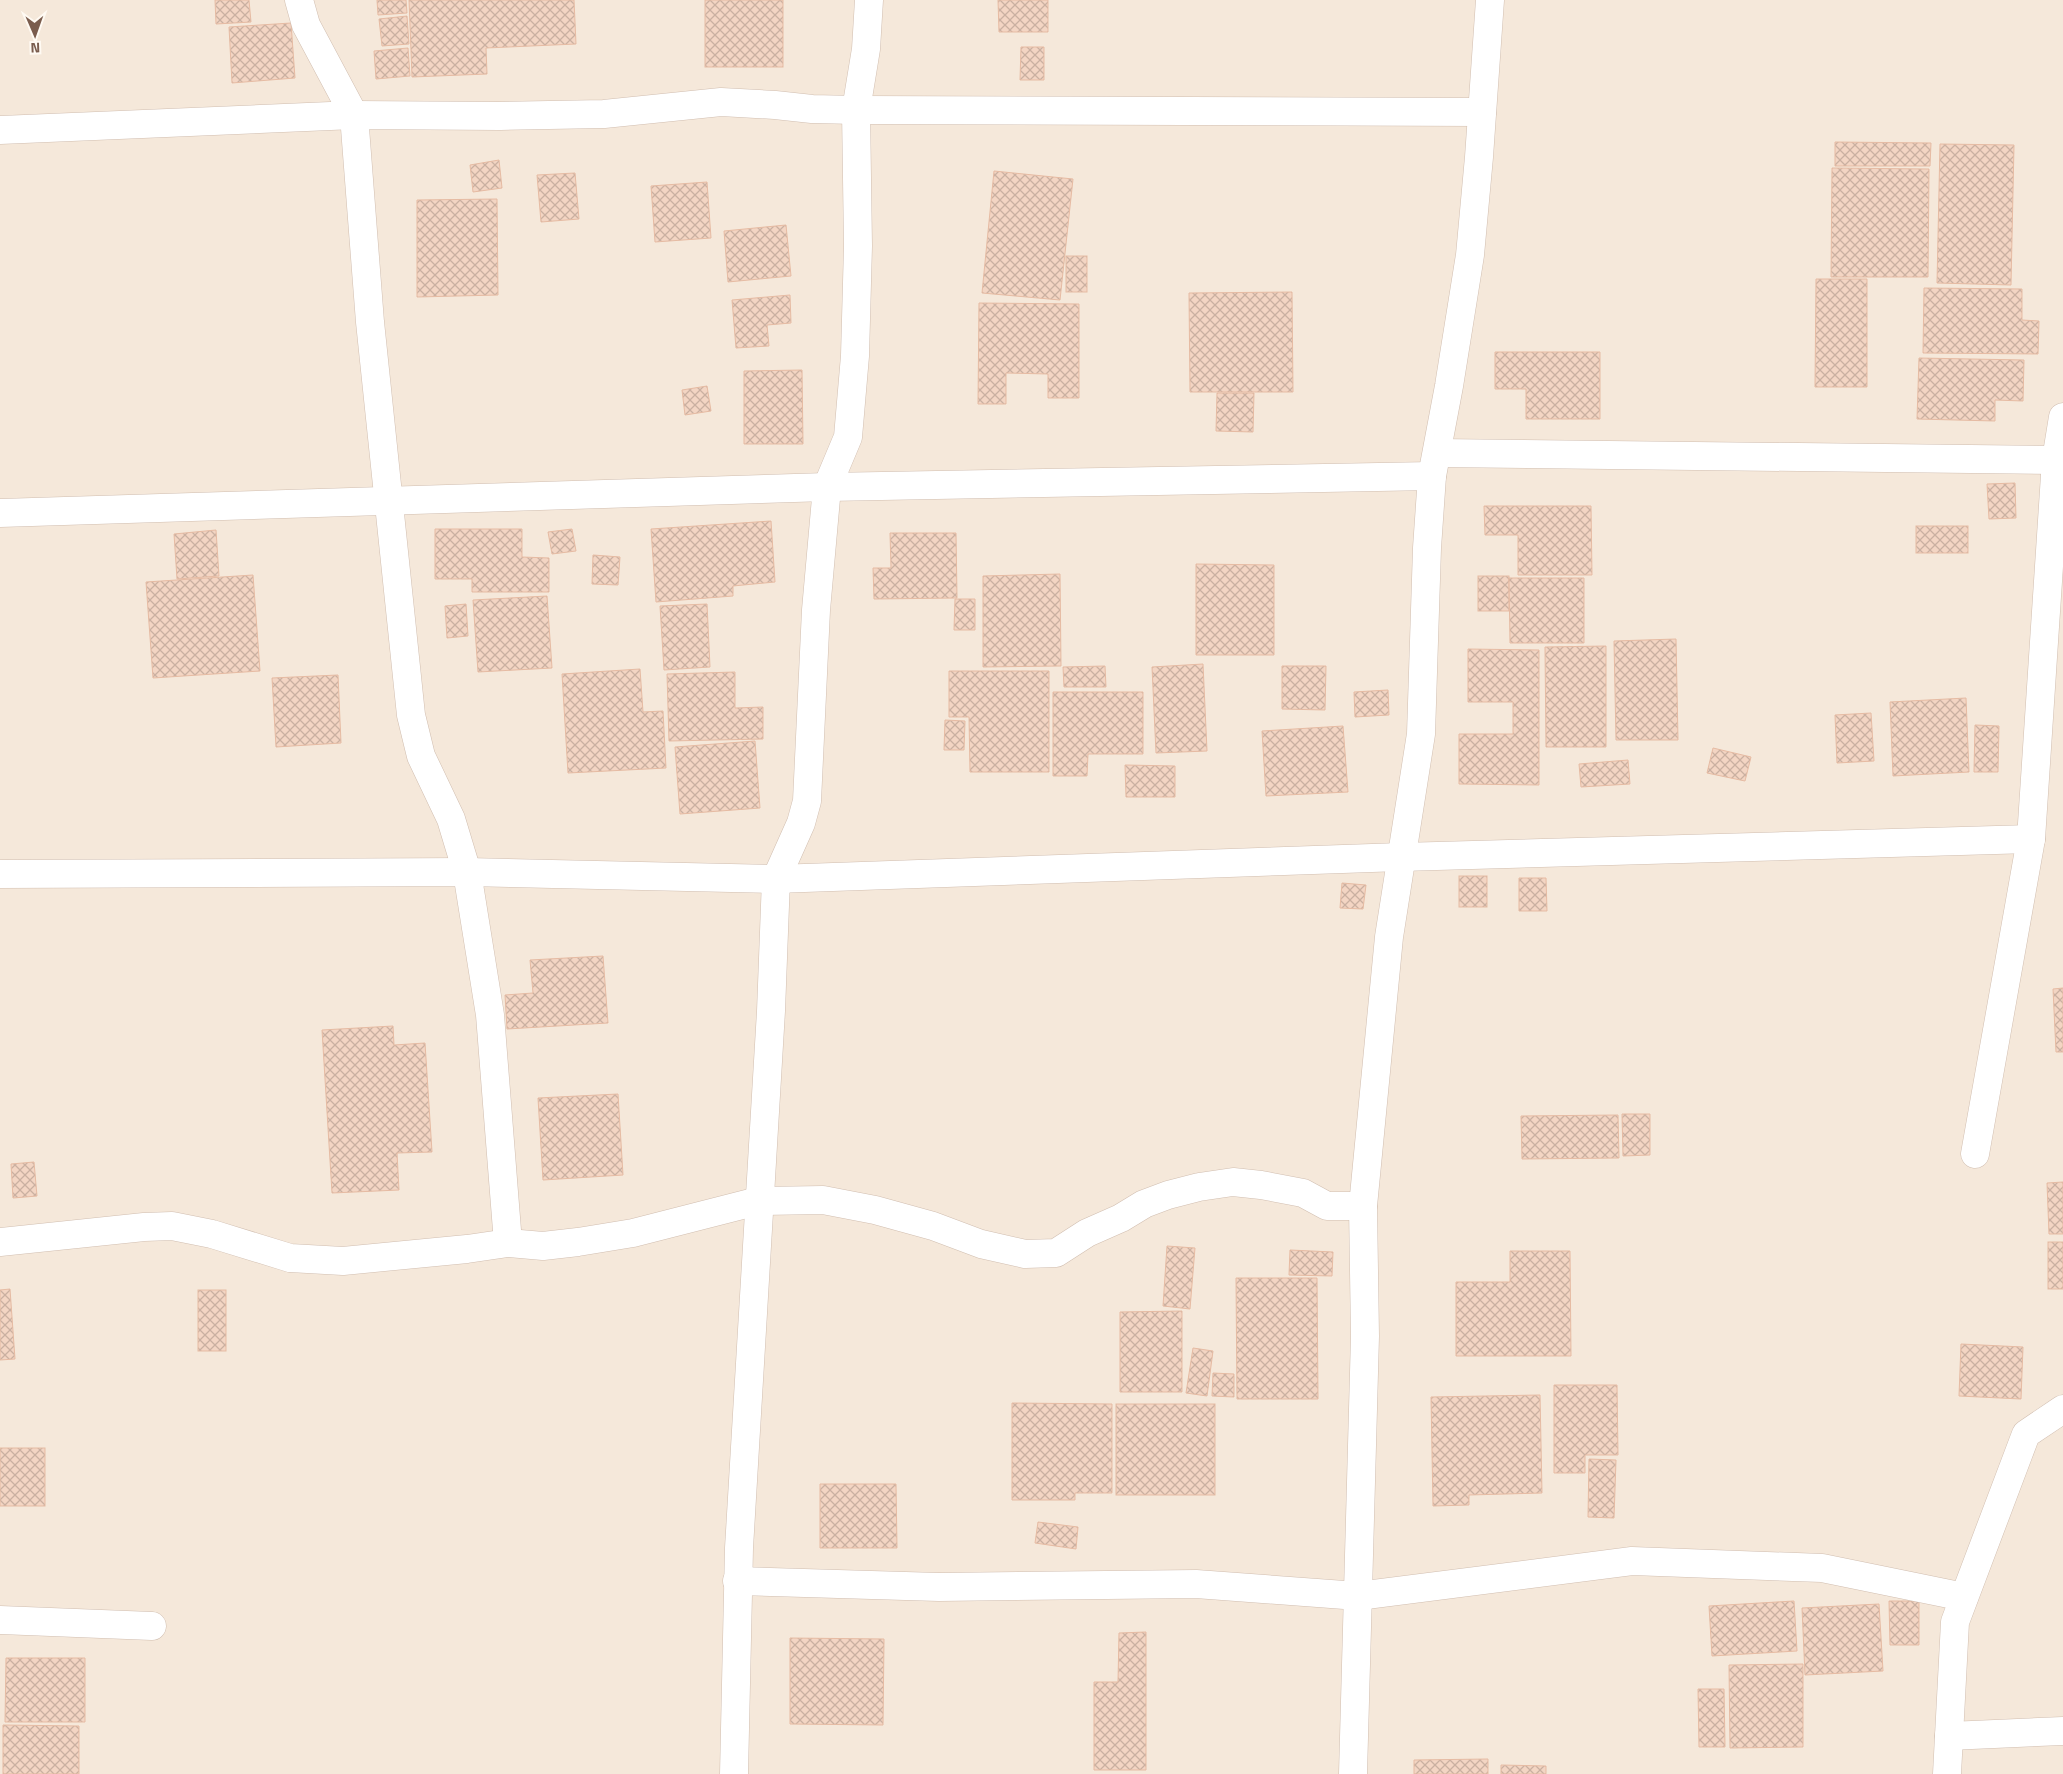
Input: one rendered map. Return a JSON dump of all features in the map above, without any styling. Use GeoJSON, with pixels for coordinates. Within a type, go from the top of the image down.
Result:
{"type":"FeatureCollection","features":[{"type":"Feature","properties":{"kind":"street"},"geometry":{"type":"LineString","coordinates":[[299,0],[306,25],[354,115],[370,322],[411,715],[420,756],[450,819],[467,872],[490,1016],[508,1243]]}},
{"type":"Feature","properties":{"kind":"street"},"geometry":{"type":"LineString","coordinates":[[734,1774],[738,1581],[758,1201],[771,1011],[776,878],[801,823],[807,801],[816,610],[827,487],[848,437],[855,356],[858,246],[856,110],[866,49],[869,0]]}},
{"type":"Feature","properties":{"kind":"street"},"geometry":{"type":"LineString","coordinates":[[1353,1774],[1365,1336],[1363,1206],[1390,937],[1420,734],[1427,548],[1434,464],[1470,255],[1490,0]]}},
{"type":"Feature","properties":{"kind":"street"},"geometry":{"type":"LineString","coordinates":[[0,130],[354,115],[500,116],[604,114],[721,102],[812,109],[856,110],[1482,112]]}},
{"type":"Feature","properties":{"kind":"street"},"geometry":{"type":"LineString","coordinates":[[1975,1154],[2031,839],[2056,460],[2063,417]]}},
{"type":"Feature","properties":{"kind":"street"},"geometry":{"type":"LineString","coordinates":[[0,513],[827,487],[1434,464],[2056,460]]}},
{"type":"Feature","properties":{"kind":"street"},"geometry":{"type":"LineString","coordinates":[[0,874],[467,872],[776,878],[1401,857],[2031,839]]}},
{"type":"Feature","properties":{"kind":"street"},"geometry":{"type":"LineString","coordinates":[[0,1242],[144,1227],[172,1226],[212,1234],[290,1258],[342,1261],[467,1249],[508,1243],[543,1246],[633,1233],[758,1201],[823,1200],[875,1210],[933,1226],[981,1244],[1024,1254],[1056,1254],[1087,1234],[1122,1218],[1144,1204],[1184,1191],[1233,1182],[1304,1193],[1327,1206],[1363,1206]]}},
{"type":"Feature","properties":{"kind":"street"},"geometry":{"type":"LineString","coordinates":[[1947,1774],[1955,1622],[2026,1434],[2063,1409]]}},
{"type":"Feature","properties":{"kind":"street"},"geometry":{"type":"LineString","coordinates":[[738,1581],[939,1587],[1196,1584],[1358,1596],[1632,1561],[1822,1568],[1964,1597]]}},
{"type":"Feature","properties":{"kind":"street"},"geometry":{"type":"LineString","coordinates":[[0,1620],[152,1626]]}},
{"type":"Feature","properties":{"kind":"street"},"geometry":{"type":"LineString","coordinates":[[1949,1736],[2063,1732]]}},
{"type":"Feature","properties":{"kind":"shaded area"},"geometry":{"type":"Polygon","coordinates":[[[0,0],[2063,0],[2063,1774],[0,1774],[0,0]]]}},
{"type":"Feature","properties":{"kind":"building"},"geometry":{"type":"Polygon","coordinates":[[[215,0],[249,0],[251,22],[216,24],[215,0]]]}},
{"type":"Feature","properties":{"kind":"building"},"geometry":{"type":"Polygon","coordinates":[[[377,0],[406,0],[407,13],[378,15],[377,0]]]}},
{"type":"Feature","properties":{"kind":"building"},"geometry":{"type":"Polygon","coordinates":[[[409,0],[574,0],[576,44],[486,48],[487,74],[412,77],[409,0]]]}},
{"type":"Feature","properties":{"kind":"building"},"geometry":{"type":"Polygon","coordinates":[[[705,0],[783,0],[783,67],[705,67],[705,0]]]}},
{"type":"Feature","properties":{"kind":"building"},"geometry":{"type":"Polygon","coordinates":[[[998,0],[1048,0],[1048,32],[999,32],[998,0]]]}},
{"type":"Feature","properties":{"kind":"building"},"geometry":{"type":"Polygon","coordinates":[[[407,16],[409,44],[382,46],[379,19],[407,16]]]}},
{"type":"Feature","properties":{"kind":"building"},"geometry":{"type":"Polygon","coordinates":[[[291,23],[295,78],[232,83],[229,27],[291,23]]]}},
{"type":"Feature","properties":{"kind":"building"},"geometry":{"type":"Polygon","coordinates":[[[1021,47],[1044,47],[1044,80],[1020,80],[1021,47]]]}},
{"type":"Feature","properties":{"kind":"building"},"geometry":{"type":"Polygon","coordinates":[[[408,48],[410,76],[376,79],[374,51],[408,48]]]}},
{"type":"Feature","properties":{"kind":"building"},"geometry":{"type":"Polygon","coordinates":[[[1835,142],[1931,143],[1930,166],[1835,166],[1835,142]]]}},
{"type":"Feature","properties":{"kind":"building"},"geometry":{"type":"Polygon","coordinates":[[[1940,144],[2014,145],[2011,285],[1937,283],[1940,144]]]}},
{"type":"Feature","properties":{"kind":"building"},"geometry":{"type":"Polygon","coordinates":[[[499,160],[502,188],[473,192],[470,165],[499,160]]]}},
{"type":"Feature","properties":{"kind":"building"},"geometry":{"type":"Polygon","coordinates":[[[1832,168],[1929,169],[1928,277],[1831,277],[1832,168]]]}},
{"type":"Feature","properties":{"kind":"building"},"geometry":{"type":"Polygon","coordinates":[[[994,171],[1073,179],[1060,300],[982,293],[994,171]]]}},
{"type":"Feature","properties":{"kind":"building"},"geometry":{"type":"Polygon","coordinates":[[[575,173],[579,219],[541,222],[537,175],[575,173]]]}},
{"type":"Feature","properties":{"kind":"building"},"geometry":{"type":"Polygon","coordinates":[[[707,182],[711,238],[655,242],[651,186],[707,182]]]}},
{"type":"Feature","properties":{"kind":"building"},"geometry":{"type":"Polygon","coordinates":[[[497,199],[498,295],[417,297],[417,200],[497,199]]]}},
{"type":"Feature","properties":{"kind":"building"},"geometry":{"type":"Polygon","coordinates":[[[786,225],[791,276],[728,282],[724,231],[786,225]]]}},
{"type":"Feature","properties":{"kind":"building"},"geometry":{"type":"Polygon","coordinates":[[[1066,256],[1087,256],[1087,292],[1066,292],[1066,256]]]}},
{"type":"Feature","properties":{"kind":"building"},"geometry":{"type":"Polygon","coordinates":[[[1816,279],[1867,279],[1867,387],[1815,387],[1816,279]]]}},
{"type":"Feature","properties":{"kind":"building"},"geometry":{"type":"Polygon","coordinates":[[[1924,288],[2022,289],[2022,320],[2039,321],[2038,354],[1923,353],[1924,288]]]}},
{"type":"Feature","properties":{"kind":"building"},"geometry":{"type":"Polygon","coordinates":[[[1292,292],[1293,392],[1190,392],[1189,293],[1292,292]]]}},
{"type":"Feature","properties":{"kind":"building"},"geometry":{"type":"Polygon","coordinates":[[[790,295],[791,323],[767,325],[769,346],[736,348],[732,300],[790,295]]]}},
{"type":"Feature","properties":{"kind":"building"},"geometry":{"type":"Polygon","coordinates":[[[979,303],[1079,304],[1079,398],[1048,398],[1048,374],[1006,373],[1006,404],[978,404],[979,303]]]}},
{"type":"Feature","properties":{"kind":"building"},"geometry":{"type":"Polygon","coordinates":[[[1495,352],[1600,352],[1600,419],[1526,419],[1526,389],[1495,389],[1495,352]]]}},
{"type":"Feature","properties":{"kind":"building"},"geometry":{"type":"Polygon","coordinates":[[[1919,358],[2024,360],[2023,401],[1995,400],[1995,421],[1917,419],[1919,358]]]}},
{"type":"Feature","properties":{"kind":"building"},"geometry":{"type":"Polygon","coordinates":[[[802,370],[803,444],[744,444],[744,371],[802,370]]]}},
{"type":"Feature","properties":{"kind":"building"},"geometry":{"type":"Polygon","coordinates":[[[707,386],[711,411],[685,415],[682,390],[707,386]]]}},
{"type":"Feature","properties":{"kind":"building"},"geometry":{"type":"Polygon","coordinates":[[[1217,393],[1254,393],[1253,432],[1216,431],[1217,393]]]}},
{"type":"Feature","properties":{"kind":"building"},"geometry":{"type":"Polygon","coordinates":[[[2015,483],[2016,518],[1989,519],[1987,484],[2015,483]]]}},
{"type":"Feature","properties":{"kind":"building"},"geometry":{"type":"Polygon","coordinates":[[[1484,506],[1591,506],[1592,575],[1518,575],[1518,535],[1485,535],[1484,506]]]}},
{"type":"Feature","properties":{"kind":"building"},"geometry":{"type":"Polygon","coordinates":[[[771,521],[775,582],[733,586],[733,596],[656,602],[651,529],[771,521]]]}},
{"type":"Feature","properties":{"kind":"building"},"geometry":{"type":"Polygon","coordinates":[[[1916,526],[1968,526],[1968,553],[1916,553],[1916,526]]]}},
{"type":"Feature","properties":{"kind":"building"},"geometry":{"type":"Polygon","coordinates":[[[435,529],[522,529],[522,557],[549,558],[549,592],[472,592],[472,579],[435,579],[435,529]]]}},
{"type":"Feature","properties":{"kind":"building"},"geometry":{"type":"Polygon","coordinates":[[[572,529],[576,551],[552,554],[548,532],[572,529]]]}},
{"type":"Feature","properties":{"kind":"building"},"geometry":{"type":"Polygon","coordinates":[[[216,530],[219,576],[177,579],[174,534],[216,530]]]}},
{"type":"Feature","properties":{"kind":"building"},"geometry":{"type":"Polygon","coordinates":[[[890,533],[956,533],[957,598],[874,599],[873,568],[891,568],[890,533]]]}},
{"type":"Feature","properties":{"kind":"building"},"geometry":{"type":"Polygon","coordinates":[[[593,555],[620,557],[618,585],[592,584],[593,555]]]}},
{"type":"Feature","properties":{"kind":"building"},"geometry":{"type":"Polygon","coordinates":[[[1196,564],[1274,565],[1274,655],[1196,655],[1196,564]]]}},
{"type":"Feature","properties":{"kind":"building"},"geometry":{"type":"Polygon","coordinates":[[[1060,574],[1061,666],[983,667],[983,576],[1060,574]]]}},
{"type":"Feature","properties":{"kind":"building"},"geometry":{"type":"Polygon","coordinates":[[[253,575],[260,671],[153,678],[146,582],[253,575]]]}},
{"type":"Feature","properties":{"kind":"building"},"geometry":{"type":"Polygon","coordinates":[[[1478,576],[1509,576],[1509,611],[1478,611],[1478,576]]]}},
{"type":"Feature","properties":{"kind":"building"},"geometry":{"type":"Polygon","coordinates":[[[1509,578],[1584,578],[1584,643],[1510,643],[1509,578]]]}},
{"type":"Feature","properties":{"kind":"building"},"geometry":{"type":"Polygon","coordinates":[[[547,596],[552,668],[478,672],[473,600],[547,596]]]}},
{"type":"Feature","properties":{"kind":"building"},"geometry":{"type":"Polygon","coordinates":[[[955,599],[975,599],[975,630],[954,630],[955,599]]]}},
{"type":"Feature","properties":{"kind":"building"},"geometry":{"type":"Polygon","coordinates":[[[466,604],[468,636],[447,638],[445,606],[466,604]]]}},
{"type":"Feature","properties":{"kind":"building"},"geometry":{"type":"Polygon","coordinates":[[[707,604],[710,667],[664,670],[660,606],[707,604]]]}},
{"type":"Feature","properties":{"kind":"building"},"geometry":{"type":"Polygon","coordinates":[[[1676,639],[1678,740],[1616,740],[1614,641],[1676,639]]]}},
{"type":"Feature","properties":{"kind":"building"},"geometry":{"type":"Polygon","coordinates":[[[1606,646],[1606,747],[1546,747],[1545,647],[1606,646]]]}},
{"type":"Feature","properties":{"kind":"building"},"geometry":{"type":"Polygon","coordinates":[[[1468,649],[1539,650],[1539,785],[1459,784],[1459,734],[1513,734],[1513,702],[1468,702],[1468,649]]]}},
{"type":"Feature","properties":{"kind":"building"},"geometry":{"type":"Polygon","coordinates":[[[1203,664],[1207,751],[1156,753],[1152,667],[1203,664]]]}},
{"type":"Feature","properties":{"kind":"building"},"geometry":{"type":"Polygon","coordinates":[[[1105,666],[1106,687],[1064,687],[1063,667],[1105,666]]]}},
{"type":"Feature","properties":{"kind":"building"},"geometry":{"type":"Polygon","coordinates":[[[1282,666],[1326,666],[1325,710],[1282,709],[1282,666]]]}},
{"type":"Feature","properties":{"kind":"building"},"geometry":{"type":"Polygon","coordinates":[[[640,669],[643,712],[663,711],[666,768],[568,773],[562,674],[640,669]]]}},
{"type":"Feature","properties":{"kind":"building"},"geometry":{"type":"Polygon","coordinates":[[[949,671],[1049,671],[1049,772],[970,772],[969,717],[949,717],[949,671]]]}},
{"type":"Feature","properties":{"kind":"building"},"geometry":{"type":"Polygon","coordinates":[[[735,672],[735,708],[763,707],[763,739],[669,741],[667,674],[735,672]]]}},
{"type":"Feature","properties":{"kind":"building"},"geometry":{"type":"Polygon","coordinates":[[[338,675],[341,743],[276,747],[272,678],[338,675]]]}},
{"type":"Feature","properties":{"kind":"building"},"geometry":{"type":"Polygon","coordinates":[[[1388,690],[1389,715],[1355,717],[1354,692],[1388,690]]]}},
{"type":"Feature","properties":{"kind":"building"},"geometry":{"type":"Polygon","coordinates":[[[1053,692],[1143,692],[1143,754],[1088,754],[1087,776],[1053,776],[1053,692]]]}},
{"type":"Feature","properties":{"kind":"building"},"geometry":{"type":"Polygon","coordinates":[[[1966,698],[1969,772],[1893,776],[1890,702],[1966,698]]]}},
{"type":"Feature","properties":{"kind":"building"},"geometry":{"type":"Polygon","coordinates":[[[1871,713],[1874,761],[1837,763],[1835,715],[1871,713]]]}},
{"type":"Feature","properties":{"kind":"building"},"geometry":{"type":"Polygon","coordinates":[[[945,720],[965,721],[964,750],[944,750],[945,720]]]}},
{"type":"Feature","properties":{"kind":"building"},"geometry":{"type":"Polygon","coordinates":[[[1975,725],[1999,726],[1998,772],[1974,772],[1975,725]]]}},
{"type":"Feature","properties":{"kind":"building"},"geometry":{"type":"Polygon","coordinates":[[[1343,726],[1348,792],[1266,796],[1262,731],[1343,726]]]}},
{"type":"Feature","properties":{"kind":"building"},"geometry":{"type":"Polygon","coordinates":[[[755,741],[760,808],[680,814],[675,747],[755,741]]]}},
{"type":"Feature","properties":{"kind":"building"},"geometry":{"type":"Polygon","coordinates":[[[1713,748],[1751,757],[1745,781],[1707,773],[1713,748]]]}},
{"type":"Feature","properties":{"kind":"building"},"geometry":{"type":"Polygon","coordinates":[[[1628,760],[1630,784],[1581,787],[1579,764],[1628,760]]]}},
{"type":"Feature","properties":{"kind":"building"},"geometry":{"type":"Polygon","coordinates":[[[1125,765],[1175,766],[1175,797],[1126,797],[1125,765]]]}},
{"type":"Feature","properties":{"kind":"building"},"geometry":{"type":"Polygon","coordinates":[[[1459,876],[1487,876],[1487,907],[1459,907],[1459,876]]]}},
{"type":"Feature","properties":{"kind":"building"},"geometry":{"type":"Polygon","coordinates":[[[1519,878],[1546,878],[1547,911],[1519,911],[1519,878]]]}},
{"type":"Feature","properties":{"kind":"building"},"geometry":{"type":"Polygon","coordinates":[[[1342,883],[1366,885],[1363,909],[1340,908],[1342,883]]]}},
{"type":"Feature","properties":{"kind":"building"},"geometry":{"type":"Polygon","coordinates":[[[603,956],[608,1023],[507,1029],[505,995],[533,993],[530,960],[603,956]]]}},
{"type":"Feature","properties":{"kind":"building"},"geometry":{"type":"Polygon","coordinates":[[[2063,988],[2063,1052],[2056,1052],[2053,989],[2063,988]]]}},
{"type":"Feature","properties":{"kind":"building"},"geometry":{"type":"Polygon","coordinates":[[[393,1026],[394,1045],[425,1043],[432,1152],[397,1153],[399,1190],[332,1193],[322,1030],[393,1026]]]}},
{"type":"Feature","properties":{"kind":"building"},"geometry":{"type":"Polygon","coordinates":[[[618,1094],[623,1175],[543,1180],[538,1098],[618,1094]]]}},
{"type":"Feature","properties":{"kind":"building"},"geometry":{"type":"Polygon","coordinates":[[[1622,1114],[1650,1114],[1650,1155],[1623,1156],[1622,1114]]]}},
{"type":"Feature","properties":{"kind":"building"},"geometry":{"type":"Polygon","coordinates":[[[1618,1115],[1619,1158],[1522,1159],[1521,1116],[1618,1115]]]}},
{"type":"Feature","properties":{"kind":"building"},"geometry":{"type":"Polygon","coordinates":[[[34,1162],[37,1196],[13,1198],[11,1164],[34,1162]]]}},
{"type":"Feature","properties":{"kind":"building"},"geometry":{"type":"Polygon","coordinates":[[[2063,1182],[2063,1234],[2049,1234],[2047,1183],[2063,1182]]]}},
{"type":"Feature","properties":{"kind":"building"},"geometry":{"type":"Polygon","coordinates":[[[2048,1242],[2063,1242],[2063,1289],[2048,1289],[2048,1242]]]}},
{"type":"Feature","properties":{"kind":"building"},"geometry":{"type":"Polygon","coordinates":[[[1167,1246],[1195,1248],[1190,1309],[1163,1306],[1167,1246]]]}},
{"type":"Feature","properties":{"kind":"building"},"geometry":{"type":"Polygon","coordinates":[[[1290,1250],[1333,1252],[1332,1276],[1289,1275],[1290,1250]]]}},
{"type":"Feature","properties":{"kind":"building"},"geometry":{"type":"Polygon","coordinates":[[[1510,1251],[1570,1251],[1571,1356],[1456,1356],[1456,1282],[1510,1282],[1510,1251]]]}},
{"type":"Feature","properties":{"kind":"building"},"geometry":{"type":"Polygon","coordinates":[[[1236,1278],[1317,1278],[1318,1399],[1237,1399],[1236,1278]]]}},
{"type":"Feature","properties":{"kind":"building"},"geometry":{"type":"Polygon","coordinates":[[[10,1289],[15,1359],[0,1360],[0,1290],[10,1289]]]}},
{"type":"Feature","properties":{"kind":"building"},"geometry":{"type":"Polygon","coordinates":[[[198,1290],[226,1290],[226,1351],[198,1351],[198,1290]]]}},
{"type":"Feature","properties":{"kind":"building"},"geometry":{"type":"Polygon","coordinates":[[[1182,1311],[1182,1392],[1120,1392],[1120,1312],[1182,1311]]]}},
{"type":"Feature","properties":{"kind":"building"},"geometry":{"type":"Polygon","coordinates":[[[1961,1344],[2023,1347],[2021,1399],[1959,1396],[1961,1344]]]}},
{"type":"Feature","properties":{"kind":"building"},"geometry":{"type":"Polygon","coordinates":[[[1193,1348],[1213,1351],[1207,1396],[1186,1393],[1193,1348]]]}},
{"type":"Feature","properties":{"kind":"building"},"geometry":{"type":"Polygon","coordinates":[[[1213,1373],[1234,1374],[1234,1397],[1212,1396],[1213,1373]]]}},
{"type":"Feature","properties":{"kind":"building"},"geometry":{"type":"Polygon","coordinates":[[[1554,1385],[1617,1385],[1618,1455],[1585,1455],[1585,1473],[1554,1473],[1554,1385]]]}},
{"type":"Feature","properties":{"kind":"building"},"geometry":{"type":"Polygon","coordinates":[[[1540,1395],[1542,1493],[1469,1495],[1469,1505],[1433,1506],[1431,1397],[1540,1395]]]}},
{"type":"Feature","properties":{"kind":"building"},"geometry":{"type":"Polygon","coordinates":[[[1012,1403],[1112,1404],[1112,1493],[1075,1493],[1075,1500],[1012,1500],[1012,1403]]]}},
{"type":"Feature","properties":{"kind":"building"},"geometry":{"type":"Polygon","coordinates":[[[1116,1404],[1215,1404],[1215,1495],[1116,1495],[1116,1404]]]}},
{"type":"Feature","properties":{"kind":"building"},"geometry":{"type":"Polygon","coordinates":[[[0,1448],[45,1448],[45,1506],[0,1506],[0,1448]]]}},
{"type":"Feature","properties":{"kind":"building"},"geometry":{"type":"Polygon","coordinates":[[[1589,1459],[1616,1460],[1614,1518],[1588,1517],[1589,1459]]]}},
{"type":"Feature","properties":{"kind":"building"},"geometry":{"type":"Polygon","coordinates":[[[820,1484],[896,1484],[897,1548],[820,1548],[820,1484]]]}},
{"type":"Feature","properties":{"kind":"building"},"geometry":{"type":"Polygon","coordinates":[[[1038,1522],[1078,1527],[1076,1549],[1035,1543],[1038,1522]]]}},
{"type":"Feature","properties":{"kind":"building"},"geometry":{"type":"Polygon","coordinates":[[[1794,1601],[1797,1651],[1712,1656],[1709,1606],[1794,1601]]]}},
{"type":"Feature","properties":{"kind":"building"},"geometry":{"type":"Polygon","coordinates":[[[1889,1601],[1919,1601],[1919,1645],[1890,1645],[1889,1601]]]}},
{"type":"Feature","properties":{"kind":"building"},"geometry":{"type":"Polygon","coordinates":[[[1879,1604],[1883,1671],[1805,1675],[1802,1608],[1879,1604]]]}},
{"type":"Feature","properties":{"kind":"building"},"geometry":{"type":"Polygon","coordinates":[[[1146,1632],[1146,1770],[1094,1770],[1094,1682],[1118,1682],[1119,1633],[1146,1632]]]}},
{"type":"Feature","properties":{"kind":"building"},"geometry":{"type":"Polygon","coordinates":[[[790,1638],[884,1639],[883,1725],[790,1724],[790,1638]]]}},
{"type":"Feature","properties":{"kind":"building"},"geometry":{"type":"Polygon","coordinates":[[[6,1658],[85,1658],[85,1722],[5,1722],[6,1658]]]}},
{"type":"Feature","properties":{"kind":"building"},"geometry":{"type":"Polygon","coordinates":[[[1803,1664],[1803,1747],[1730,1748],[1729,1665],[1803,1664]]]}},
{"type":"Feature","properties":{"kind":"building"},"geometry":{"type":"Polygon","coordinates":[[[1698,1689],[1724,1689],[1725,1747],[1699,1747],[1698,1689]]]}},
{"type":"Feature","properties":{"kind":"building"},"geometry":{"type":"Polygon","coordinates":[[[3,1725],[79,1726],[79,1774],[3,1774],[3,1725]]]}},
{"type":"Feature","properties":{"kind":"building"},"geometry":{"type":"Polygon","coordinates":[[[1488,1759],[1488,1774],[1414,1774],[1414,1760],[1488,1759]]]}},
{"type":"Feature","properties":{"kind":"building"},"geometry":{"type":"Polygon","coordinates":[[[1501,1765],[1546,1766],[1546,1774],[1501,1774],[1501,1765]]]}}]}
